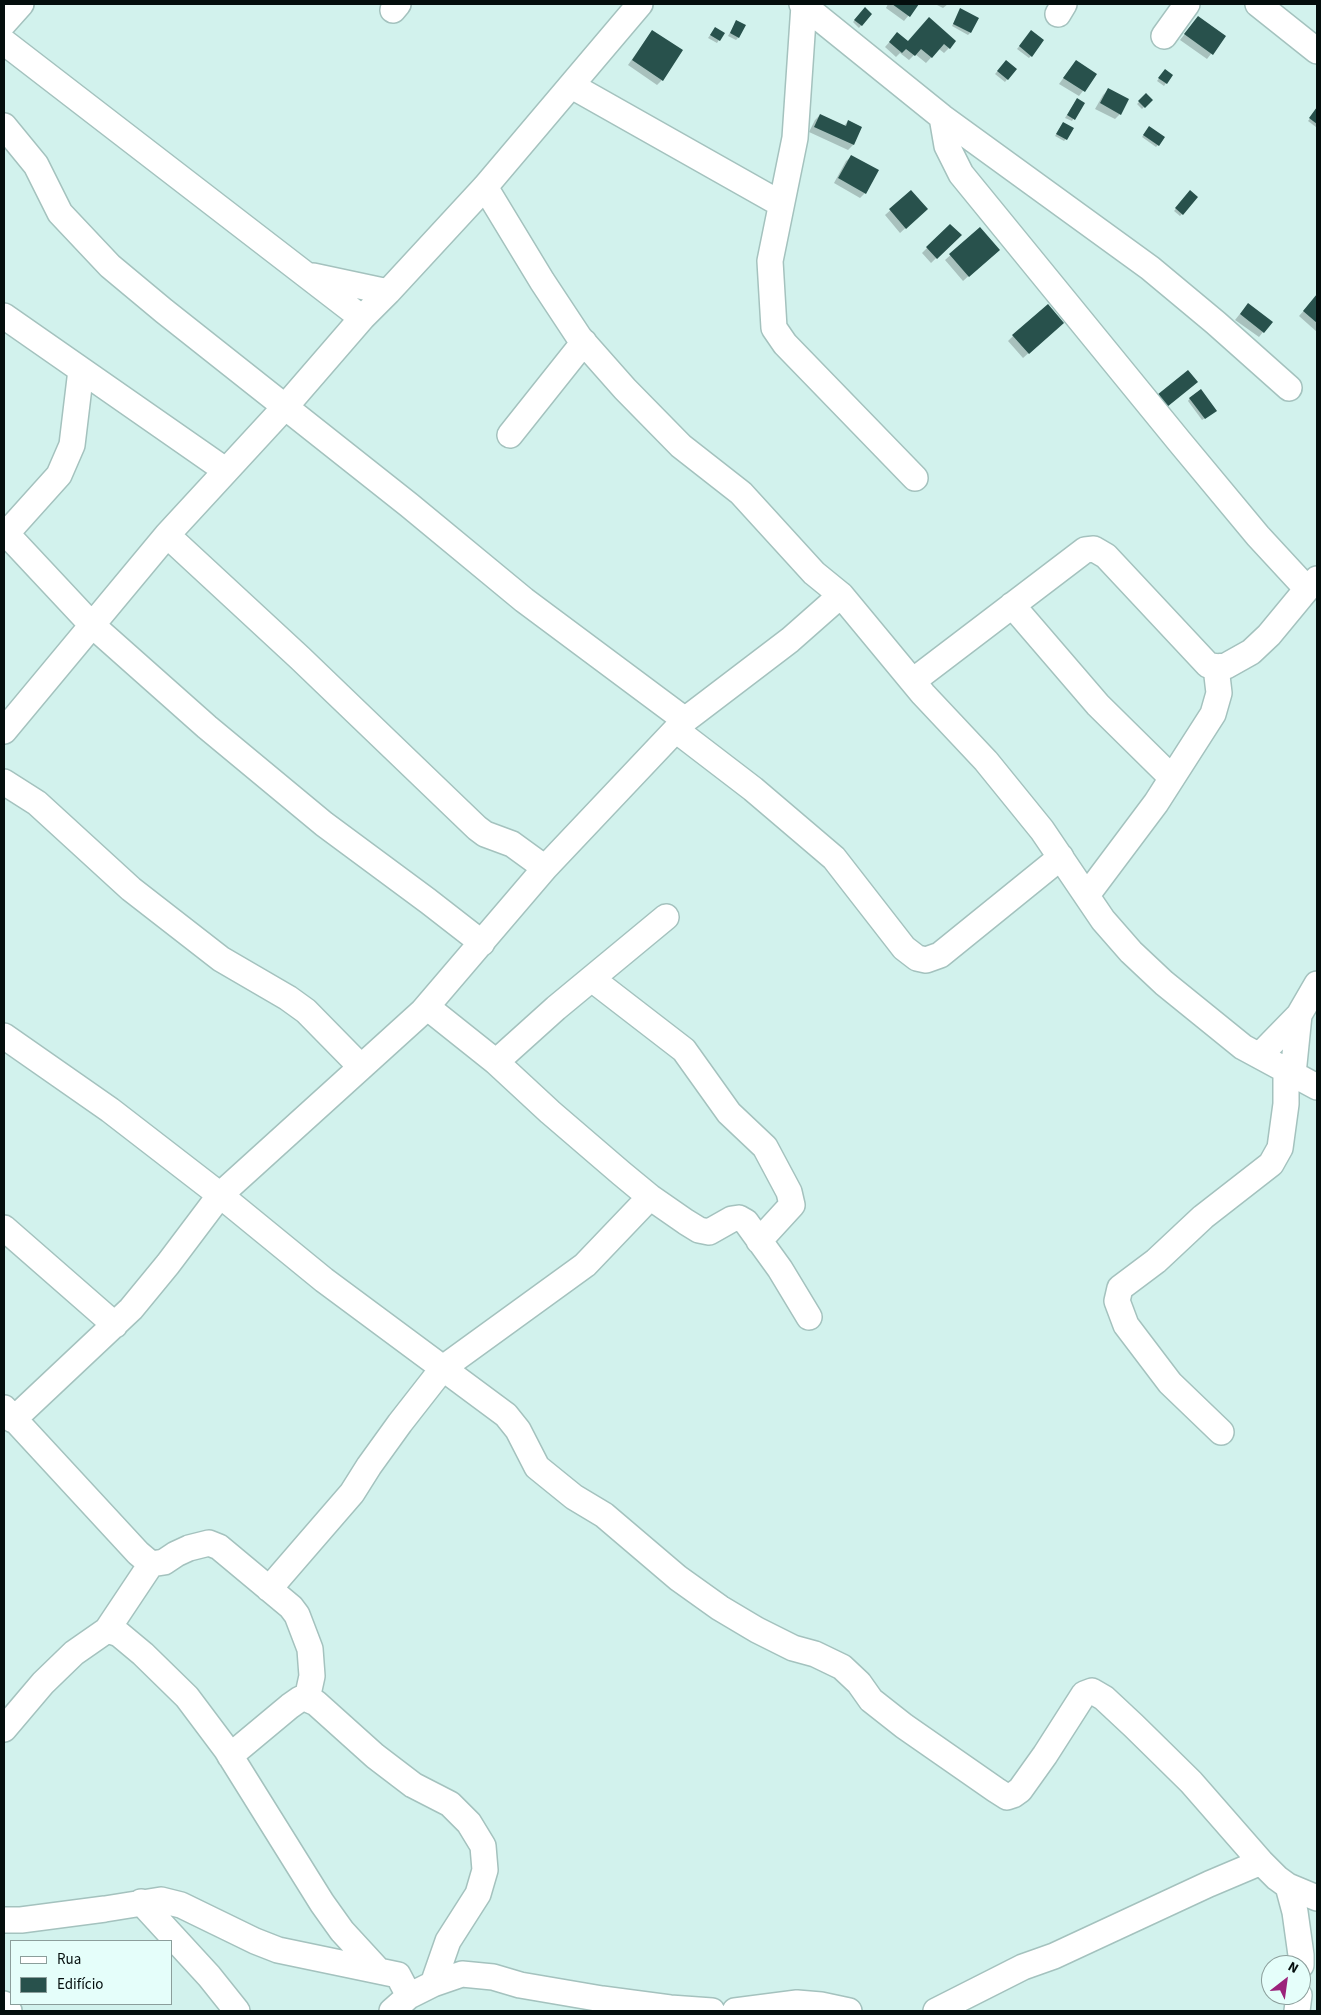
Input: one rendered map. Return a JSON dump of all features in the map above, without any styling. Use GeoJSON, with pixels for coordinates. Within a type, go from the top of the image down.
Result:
{"type":"FeatureCollection","features":[{"type":"Feature","properties":{"kind":"street"},"geometry":{"type":"LineString","coordinates":[[4,23],[21,4]]}},
{"type":"Feature","properties":{"kind":"street"},"geometry":{"type":"LineString","coordinates":[[4,731],[91,624],[168,535],[225,470],[285,407],[362,318],[485,187],[640,4]]}},
{"type":"Feature","properties":{"kind":"street"},"geometry":{"type":"LineString","coordinates":[[803,4],[942,117],[1150,268],[1289,388]]}},
{"type":"Feature","properties":{"kind":"street"},"geometry":{"type":"LineString","coordinates":[[803,4],[795,138],[770,261],[774,328],[784,344],[915,478]]}},
{"type":"Feature","properties":{"kind":"street"},"geometry":{"type":"LineString","coordinates":[[1164,36],[1187,4]]}},
{"type":"Feature","properties":{"kind":"street"},"geometry":{"type":"LineString","coordinates":[[1258,4],[1317,51]]}},
{"type":"Feature","properties":{"kind":"street"},"geometry":{"type":"LineString","coordinates":[[4,42],[362,318]]}},
{"type":"Feature","properties":{"kind":"street"},"geometry":{"type":"LineString","coordinates":[[572,86],[781,204]]}},
{"type":"Feature","properties":{"kind":"street"},"geometry":{"type":"LineString","coordinates":[[913,681],[1085,550],[1094,549],[1106,556],[1208,664],[1216,667],[1226,666],[1250,652],[1269,635],[1312,584],[1258,536],[961,174],[946,146],[942,117]]}},
{"type":"Feature","properties":{"kind":"street"},"geometry":{"type":"LineString","coordinates":[[4,126],[36,165],[60,213],[110,266],[410,505],[524,600],[681,725],[834,858],[904,948],[917,958],[926,960],[940,955],[1061,857]]}},
{"type":"Feature","properties":{"kind":"street"},"geometry":{"type":"LineString","coordinates":[[485,187],[542,281],[584,342],[625,389],[682,446],[741,493],[814,573],[841,595],[913,681],[986,761],[1042,830],[1103,920],[1126,946],[1164,983],[1243,1047],[1317,1087]]}},
{"type":"Feature","properties":{"kind":"street"},"geometry":{"type":"LineString","coordinates":[[308,275],[388,292]]}},
{"type":"Feature","properties":{"kind":"street"},"geometry":{"type":"LineString","coordinates":[[4,316],[225,470]]}},
{"type":"Feature","properties":{"kind":"street"},"geometry":{"type":"LineString","coordinates":[[510,435],[584,342]]}},
{"type":"Feature","properties":{"kind":"street"},"geometry":{"type":"LineString","coordinates":[[80,370],[72,445],[59,475],[5,533],[91,624],[207,727],[317,818],[482,943]]}},
{"type":"Feature","properties":{"kind":"street"},"geometry":{"type":"LineString","coordinates":[[168,535],[300,658],[477,828],[485,834],[512,844],[545,868]]}},
{"type":"Feature","properties":{"kind":"street"},"geometry":{"type":"LineString","coordinates":[[150,1564],[8,1414],[132,1308],[220,1195],[427,1007],[545,868],[681,725],[790,640],[841,595]]}},
{"type":"Feature","properties":{"kind":"street"},"geometry":{"type":"LineString","coordinates":[[1012,605],[1098,705],[1171,777]]}},
{"type":"Feature","properties":{"kind":"street"},"geometry":{"type":"LineString","coordinates":[[1087,895],[1151,810],[1212,714],[1219,693],[1216,667]]}},
{"type":"Feature","properties":{"kind":"street"},"geometry":{"type":"LineString","coordinates":[[4,782],[37,803],[131,889],[222,959],[288,998],[306,1011],[361,1067]]}},
{"type":"Feature","properties":{"kind":"street"},"geometry":{"type":"LineString","coordinates":[[496,1062],[556,1008],[666,917]]}},
{"type":"Feature","properties":{"kind":"street"},"geometry":{"type":"LineString","coordinates":[[592,979],[684,1050],[729,1113],[765,1147],[789,1192],[792,1205],[759,1241]]}},
{"type":"Feature","properties":{"kind":"street"},"geometry":{"type":"LineString","coordinates":[[1260,1055],[1299,1015],[1317,984]]}},
{"type":"Feature","properties":{"kind":"street"},"geometry":{"type":"LineString","coordinates":[[427,1007],[496,1062],[550,1112],[650,1197],[699,1230],[709,1232],[732,1218],[740,1218],[746,1222],[780,1269],[809,1317]]}},
{"type":"Feature","properties":{"kind":"street"},"geometry":{"type":"LineString","coordinates":[[1221,1432],[1170,1383],[1126,1325],[1117,1301],[1120,1288],[1156,1261],[1229,1196],[1271,1164],[1280,1148],[1299,1015]]}},
{"type":"Feature","properties":{"kind":"street"},"geometry":{"type":"LineString","coordinates":[[4,1036],[110,1110],[220,1195],[324,1280],[506,1415],[518,1430],[537,1467],[574,1497],[604,1516],[678,1578],[720,1608],[757,1630],[793,1648],[815,1654],[842,1667],[859,1683],[871,1700],[898,1721],[1007,1796],[1014,1795],[1020,1790],[1084,1694],[1092,1691],[1104,1698],[1191,1782],[1261,1862],[1288,1886],[1317,1898]]}},
{"type":"Feature","properties":{"kind":"street"},"geometry":{"type":"LineString","coordinates":[[269,1589],[352,1493],[400,1423],[443,1368],[585,1265],[650,1197]]}},
{"type":"Feature","properties":{"kind":"street"},"geometry":{"type":"LineString","coordinates":[[4,1228],[115,1324]]}},
{"type":"Feature","properties":{"kind":"street"},"geometry":{"type":"LineString","coordinates":[[4,1730],[49,1677],[74,1653],[108,1630],[150,1564],[164,1562],[188,1548],[209,1543],[219,1547],[291,1607],[297,1615],[310,1649],[312,1676],[307,1699]]}},
{"type":"Feature","properties":{"kind":"street"},"geometry":{"type":"LineString","coordinates":[[108,1630],[119,1634],[131,1644],[187,1697],[230,1756],[322,1903],[342,1931],[377,1969]]}},
{"type":"Feature","properties":{"kind":"street"},"geometry":{"type":"LineString","coordinates":[[230,1756],[290,1706],[300,1699],[307,1699],[316,1702],[375,1756],[414,1785],[450,1804],[469,1823],[483,1846],[486,1870],[478,1894],[448,1941],[433,1984]]}},
{"type":"Feature","properties":{"kind":"street"},"geometry":{"type":"LineString","coordinates":[[936,2011],[1023,1967],[1054,1956],[1261,1862]]}},
{"type":"Feature","properties":{"kind":"street"},"geometry":{"type":"LineString","coordinates":[[1288,1886],[1295,1912],[1302,1955]]}},
{"type":"Feature","properties":{"kind":"street"},"geometry":{"type":"LineString","coordinates":[[4,1920],[21,1920],[161,1900],[181,1905],[255,1941],[278,1950],[318,1960],[377,1969],[398,1975],[400,2003],[433,1984],[462,1974],[493,1977],[520,1985],[602,1999],[670,2008],[712,2011]]}},
{"type":"Feature","properties":{"kind":"street"},"geometry":{"type":"LineString","coordinates":[[141,1902],[237,2011]]}},
{"type":"Feature","properties":{"kind":"street"},"geometry":{"type":"LineString","coordinates":[[735,2011],[797,2003],[821,2005],[849,2011]]}},
{"type":"Feature","properties":{"kind":"street"},"geometry":{"type":"LineString","coordinates":[[4,2004],[9,2011]]}},
{"type":"Feature","properties":{"kind":"building"},"geometry":{"type":"Polygon","coordinates":[[[892,4],[919,4],[910,17],[892,4]]]}},
{"type":"Feature","properties":{"kind":"building"},"geometry":{"type":"Polygon","coordinates":[[[865,7],[872,14],[862,26],[854,20],[865,7]]]}},
{"type":"Feature","properties":{"kind":"building"},"geometry":{"type":"Polygon","coordinates":[[[960,8],[979,18],[971,33],[953,24],[960,8]]]}},
{"type":"Feature","properties":{"kind":"building"},"geometry":{"type":"Polygon","coordinates":[[[1198,16],[1226,36],[1213,55],[1184,34],[1198,16]]]}},
{"type":"Feature","properties":{"kind":"building"},"geometry":{"type":"Polygon","coordinates":[[[929,17],[956,41],[950,49],[944,44],[932,58],[921,49],[915,56],[906,49],[902,53],[889,42],[897,32],[908,41],[929,17]]]}},
{"type":"Feature","properties":{"kind":"building"},"geometry":{"type":"Polygon","coordinates":[[[736,20],[746,25],[739,38],[730,33],[736,20]]]}},
{"type":"Feature","properties":{"kind":"building"},"geometry":{"type":"Polygon","coordinates":[[[715,27],[725,33],[720,41],[710,35],[715,27]]]}},
{"type":"Feature","properties":{"kind":"building"},"geometry":{"type":"Polygon","coordinates":[[[652,30],[683,50],[663,81],[632,60],[652,30]]]}},
{"type":"Feature","properties":{"kind":"building"},"geometry":{"type":"Polygon","coordinates":[[[1031,30],[1044,40],[1032,57],[1019,46],[1031,30]]]}},
{"type":"Feature","properties":{"kind":"building"},"geometry":{"type":"Polygon","coordinates":[[[1006,60],[1017,69],[1008,80],[997,71],[1006,60]]]}},
{"type":"Feature","properties":{"kind":"building"},"geometry":{"type":"Polygon","coordinates":[[[1076,60],[1097,74],[1085,92],[1063,78],[1076,60]]]}},
{"type":"Feature","properties":{"kind":"building"},"geometry":{"type":"Polygon","coordinates":[[[1165,69],[1173,75],[1167,84],[1158,78],[1165,69]]]}},
{"type":"Feature","properties":{"kind":"building"},"geometry":{"type":"Polygon","coordinates":[[[1108,88],[1129,99],[1121,115],[1100,103],[1108,88]]]}},
{"type":"Feature","properties":{"kind":"building"},"geometry":{"type":"Polygon","coordinates":[[[1146,93],[1153,100],[1145,108],[1138,101],[1146,93]]]}},
{"type":"Feature","properties":{"kind":"building"},"geometry":{"type":"Polygon","coordinates":[[[1077,98],[1085,103],[1075,120],[1067,115],[1077,98]]]}},
{"type":"Feature","properties":{"kind":"building"},"geometry":{"type":"Polygon","coordinates":[[[1317,107],[1317,124],[1309,118],[1317,107]]]}},
{"type":"Feature","properties":{"kind":"building"},"geometry":{"type":"Polygon","coordinates":[[[820,114],[846,126],[848,120],[862,127],[854,145],[814,127],[820,114]]]}},
{"type":"Feature","properties":{"kind":"building"},"geometry":{"type":"Polygon","coordinates":[[[1063,122],[1074,128],[1067,140],[1056,134],[1063,122]]]}},
{"type":"Feature","properties":{"kind":"building"},"geometry":{"type":"Polygon","coordinates":[[[1149,126],[1165,137],[1159,146],[1143,135],[1149,126]]]}},
{"type":"Feature","properties":{"kind":"building"},"geometry":{"type":"Polygon","coordinates":[[[851,155],[879,170],[866,194],[838,178],[851,155]]]}},
{"type":"Feature","properties":{"kind":"building"},"geometry":{"type":"Polygon","coordinates":[[[911,190],[928,209],[906,229],[889,209],[911,190]]]}},
{"type":"Feature","properties":{"kind":"building"},"geometry":{"type":"Polygon","coordinates":[[[1190,190],[1198,197],[1183,215],[1175,208],[1190,190]]]}},
{"type":"Feature","properties":{"kind":"building"},"geometry":{"type":"Polygon","coordinates":[[[950,224],[962,235],[937,259],[926,247],[950,224]]]}},
{"type":"Feature","properties":{"kind":"building"},"geometry":{"type":"Polygon","coordinates":[[[980,227],[1000,250],[969,277],[949,254],[980,227]]]}},
{"type":"Feature","properties":{"kind":"building"},"geometry":{"type":"Polygon","coordinates":[[[1317,294],[1317,323],[1303,311],[1317,294]]]}},
{"type":"Feature","properties":{"kind":"building"},"geometry":{"type":"Polygon","coordinates":[[[1248,303],[1273,322],[1264,333],[1240,314],[1248,303]]]}},
{"type":"Feature","properties":{"kind":"building"},"geometry":{"type":"Polygon","coordinates":[[[1048,304],[1064,323],[1029,354],[1012,335],[1048,304]]]}},
{"type":"Feature","properties":{"kind":"building"},"geometry":{"type":"Polygon","coordinates":[[[1188,370],[1198,382],[1167,407],[1157,395],[1188,370]]]}},
{"type":"Feature","properties":{"kind":"building"},"geometry":{"type":"Polygon","coordinates":[[[1201,389],[1217,411],[1205,419],[1189,398],[1201,389]]]}}]}
